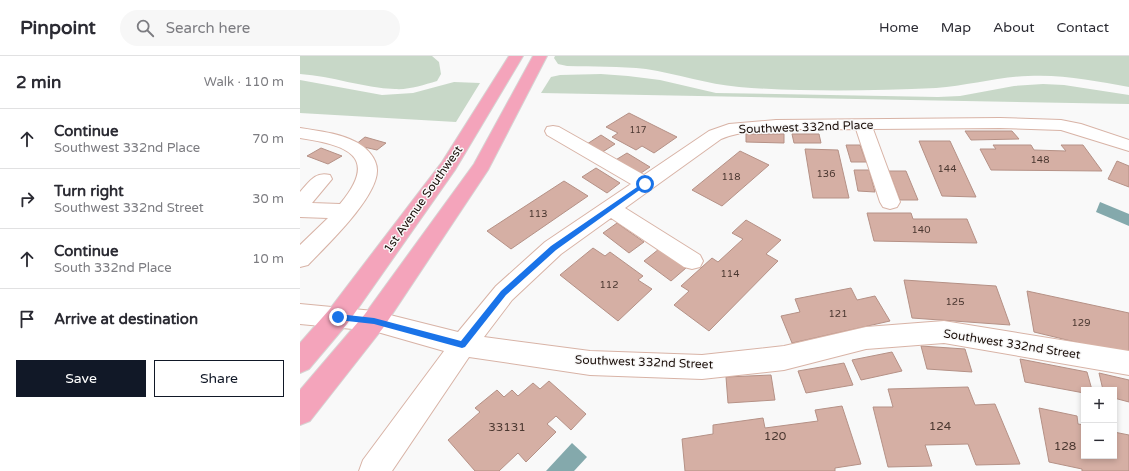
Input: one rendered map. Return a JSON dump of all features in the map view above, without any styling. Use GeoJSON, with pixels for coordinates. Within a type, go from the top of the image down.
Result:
{"type":"FeatureCollection","features":[{"type":"Feature","properties":{"kind":"main road","name":"1st Avenue Southwest"},"geometry":{"type":"LineString","coordinates":[[300,361],[338,317],[449,166],[516,56]]}},
{"type":"Feature","properties":{"kind":"main road"},"geometry":{"type":"LineString","coordinates":[[300,411],[374,321],[482,166],[540,56]]}},
{"type":"Feature","properties":{"kind":"street","name":"Southwest 332nd Place"},"geometry":{"type":"LineString","coordinates":[[374,471],[462,345],[504,293],[553,248],[715,135],[729,129],[776,125],[1000,123],[1061,125],[1075,128],[1129,146]]}},
{"type":"Feature","properties":{"kind":"street"},"geometry":{"type":"LineString","coordinates":[[863,124],[890,202]]}},
{"type":"Feature","properties":{"kind":"street"},"geometry":{"type":"LineString","coordinates":[[553,131],[645,184]]}},
{"type":"Feature","properties":{"kind":"street"},"geometry":{"type":"LineString","coordinates":[[300,133],[348,145],[361,153],[368,165],[368,172],[362,187],[345,211],[300,259]]}},
{"type":"Feature","properties":{"kind":"street"},"geometry":{"type":"LineString","coordinates":[[300,204],[323,179]]}},
{"type":"Feature","properties":{"kind":"street"},"geometry":{"type":"LineString","coordinates":[[611,208],[692,261]]}},
{"type":"Feature","properties":{"kind":"street"},"geometry":{"type":"LineString","coordinates":[[300,210],[345,211]]}},
{"type":"Feature","properties":{"kind":"street","name":"Southwest 332nd Street"},"geometry":{"type":"LineString","coordinates":[[300,314],[374,321],[462,345],[590,363],[702,367],[784,358],[866,338],[944,332],[1129,363]]}},
{"type":"Feature","properties":{"kind":"green space"},"geometry":{"type":"Polygon","coordinates":[[[300,56],[432,56],[439,62],[441,74],[437,81],[416,87],[406,89],[383,88],[300,74],[300,56]]]}},
{"type":"Feature","properties":{"kind":"green space"},"geometry":{"type":"Polygon","coordinates":[[[555,56],[1129,56],[1129,87],[1079,78],[1041,76],[1005,78],[936,88],[887,90],[763,89],[715,84],[646,69],[567,66],[558,64],[554,58],[555,56]]]}},
{"type":"Feature","properties":{"kind":"green space"},"geometry":{"type":"Polygon","coordinates":[[[601,74],[660,80],[716,93],[938,97],[960,96],[1014,86],[1043,84],[1064,85],[1129,95],[1129,104],[541,93],[551,77],[560,75],[601,74]]]}},
{"type":"Feature","properties":{"kind":"green space"},"geometry":{"type":"Polygon","coordinates":[[[300,80],[382,95],[413,93],[454,82],[480,83],[456,122],[300,113],[300,80]]]}},
{"type":"Feature","properties":{"kind":"water"},"geometry":{"type":"Polygon","coordinates":[[[1100,202],[1129,214],[1129,226],[1096,212],[1100,202]]]}},
{"type":"Feature","properties":{"kind":"water"},"geometry":{"type":"Polygon","coordinates":[[[572,443],[587,457],[574,471],[546,471],[572,443]]]}},
{"type":"Feature","properties":{"kind":"building"},"geometry":{"type":"Polygon","coordinates":[[[629,113],[677,137],[654,153],[642,146],[636,150],[612,137],[618,133],[606,127],[629,113]]]}},
{"type":"Feature","properties":{"kind":"building"},"geometry":{"type":"Polygon","coordinates":[[[965,131],[1012,131],[1019,139],[971,140],[965,131]]]}},
{"type":"Feature","properties":{"kind":"building"},"geometry":{"type":"Polygon","coordinates":[[[746,134],[784,134],[784,143],[746,142],[746,134]]]}},
{"type":"Feature","properties":{"kind":"building"},"geometry":{"type":"Polygon","coordinates":[[[792,134],[819,134],[821,143],[794,143],[792,134]]]}},
{"type":"Feature","properties":{"kind":"building"},"geometry":{"type":"Polygon","coordinates":[[[601,135],[615,144],[601,153],[587,144],[601,135]]]}},
{"type":"Feature","properties":{"kind":"building"},"geometry":{"type":"Polygon","coordinates":[[[365,137],[386,143],[377,150],[355,145],[365,137]]]}},
{"type":"Feature","properties":{"kind":"building"},"geometry":{"type":"Polygon","coordinates":[[[919,141],[950,141],[976,197],[942,196],[919,141]]]}},
{"type":"Feature","properties":{"kind":"building"},"geometry":{"type":"Polygon","coordinates":[[[846,145],[860,145],[866,162],[851,162],[846,145]]]}},
{"type":"Feature","properties":{"kind":"building"},"geometry":{"type":"Polygon","coordinates":[[[993,145],[1031,145],[1034,150],[1066,151],[1061,145],[1083,145],[1102,171],[991,170],[980,149],[996,149],[993,145]]]}},
{"type":"Feature","properties":{"kind":"building"},"geometry":{"type":"Polygon","coordinates":[[[321,148],[342,156],[328,164],[307,156],[321,148]]]}},
{"type":"Feature","properties":{"kind":"building"},"geometry":{"type":"Polygon","coordinates":[[[805,149],[838,150],[849,198],[813,198],[805,149]]]}},
{"type":"Feature","properties":{"kind":"building"},"geometry":{"type":"Polygon","coordinates":[[[740,151],[769,165],[722,206],[692,190],[740,151]]]}},
{"type":"Feature","properties":{"kind":"building"},"geometry":{"type":"Polygon","coordinates":[[[627,153],[650,167],[638,175],[614,161],[627,153]]]}},
{"type":"Feature","properties":{"kind":"building"},"geometry":{"type":"Polygon","coordinates":[[[1117,161],[1129,166],[1129,187],[1108,179],[1117,161]]]}},
{"type":"Feature","properties":{"kind":"building"},"geometry":{"type":"Polygon","coordinates":[[[596,168],[620,183],[607,193],[582,177],[596,168]]]}},
{"type":"Feature","properties":{"kind":"building"},"geometry":{"type":"Polygon","coordinates":[[[854,170],[869,170],[875,192],[858,191],[854,170]]]}},
{"type":"Feature","properties":{"kind":"building"},"geometry":{"type":"Polygon","coordinates":[[[889,171],[906,171],[918,200],[900,200],[889,171]]]}},
{"type":"Feature","properties":{"kind":"building"},"geometry":{"type":"Polygon","coordinates":[[[564,181],[588,196],[511,249],[487,231],[564,181]]]}},
{"type":"Feature","properties":{"kind":"building"},"geometry":{"type":"Polygon","coordinates":[[[867,213],[911,213],[913,219],[967,219],[977,243],[874,241],[867,213]]]}},
{"type":"Feature","properties":{"kind":"building"},"geometry":{"type":"Polygon","coordinates":[[[746,220],[781,240],[766,254],[778,261],[709,331],[674,305],[689,291],[681,286],[712,258],[718,262],[743,239],[732,233],[746,220]]]}},
{"type":"Feature","properties":{"kind":"building"},"geometry":{"type":"Polygon","coordinates":[[[617,223],[644,242],[629,253],[603,233],[617,223]]]}},
{"type":"Feature","properties":{"kind":"building"},"geometry":{"type":"Polygon","coordinates":[[[593,248],[605,256],[610,252],[643,276],[638,280],[652,289],[618,321],[560,275],[593,248]]]}},
{"type":"Feature","properties":{"kind":"building"},"geometry":{"type":"Polygon","coordinates":[[[659,249],[686,268],[671,281],[644,261],[659,249]]]}},
{"type":"Feature","properties":{"kind":"building"},"geometry":{"type":"Polygon","coordinates":[[[904,280],[996,286],[1010,325],[912,318],[904,280]]]}},
{"type":"Feature","properties":{"kind":"building"},"geometry":{"type":"Polygon","coordinates":[[[851,288],[857,300],[875,296],[890,321],[792,343],[781,316],[800,312],[795,299],[851,288]]]}},
{"type":"Feature","properties":{"kind":"building"},"geometry":{"type":"Polygon","coordinates":[[[1027,291],[1129,313],[1129,355],[1034,332],[1027,291]]]}},
{"type":"Feature","properties":{"kind":"building"},"geometry":{"type":"Polygon","coordinates":[[[921,346],[965,349],[972,372],[927,369],[921,346]]]}},
{"type":"Feature","properties":{"kind":"building"},"geometry":{"type":"Polygon","coordinates":[[[892,352],[902,371],[861,380],[852,360],[892,352]]]}},
{"type":"Feature","properties":{"kind":"building"},"geometry":{"type":"Polygon","coordinates":[[[1020,359],[1087,372],[1091,387],[1081,387],[1081,392],[1025,382],[1020,359]]]}},
{"type":"Feature","properties":{"kind":"building"},"geometry":{"type":"Polygon","coordinates":[[[844,363],[853,385],[806,393],[798,371],[844,363]]]}},
{"type":"Feature","properties":{"kind":"building"},"geometry":{"type":"Polygon","coordinates":[[[1099,373],[1129,380],[1129,402],[1117,399],[1117,387],[1102,387],[1099,373]]]}},
{"type":"Feature","properties":{"kind":"building"},"geometry":{"type":"Polygon","coordinates":[[[771,375],[775,400],[728,403],[726,377],[771,375]]]}},
{"type":"Feature","properties":{"kind":"building"},"geometry":{"type":"Polygon","coordinates":[[[549,381],[586,414],[571,430],[556,416],[547,424],[556,432],[526,462],[518,453],[499,471],[475,471],[448,440],[480,412],[475,408],[497,390],[504,397],[512,390],[518,396],[533,383],[540,389],[549,381]]]}},
{"type":"Feature","properties":{"kind":"building"},"geometry":{"type":"Polygon","coordinates":[[[968,387],[975,405],[995,404],[1020,464],[976,465],[968,444],[925,445],[932,466],[888,467],[873,407],[893,407],[888,389],[968,387]]]}},
{"type":"Feature","properties":{"kind":"building"},"geometry":{"type":"Polygon","coordinates":[[[842,406],[861,464],[835,468],[835,471],[685,471],[682,439],[713,434],[713,425],[763,418],[765,428],[818,421],[815,410],[842,406]]]}},
{"type":"Feature","properties":{"kind":"building"},"geometry":{"type":"Polygon","coordinates":[[[1039,408],[1077,416],[1078,424],[1081,424],[1081,459],[1117,459],[1117,433],[1129,435],[1129,471],[1082,471],[1082,469],[1049,462],[1039,408]]]}},
{"type":"Feature","properties":{"kind":"route"},"geometry":{"type":"LineString","coordinates":[[338,317],[374,321],[462,345],[504,293],[553,248],[645,184]]}}]}
